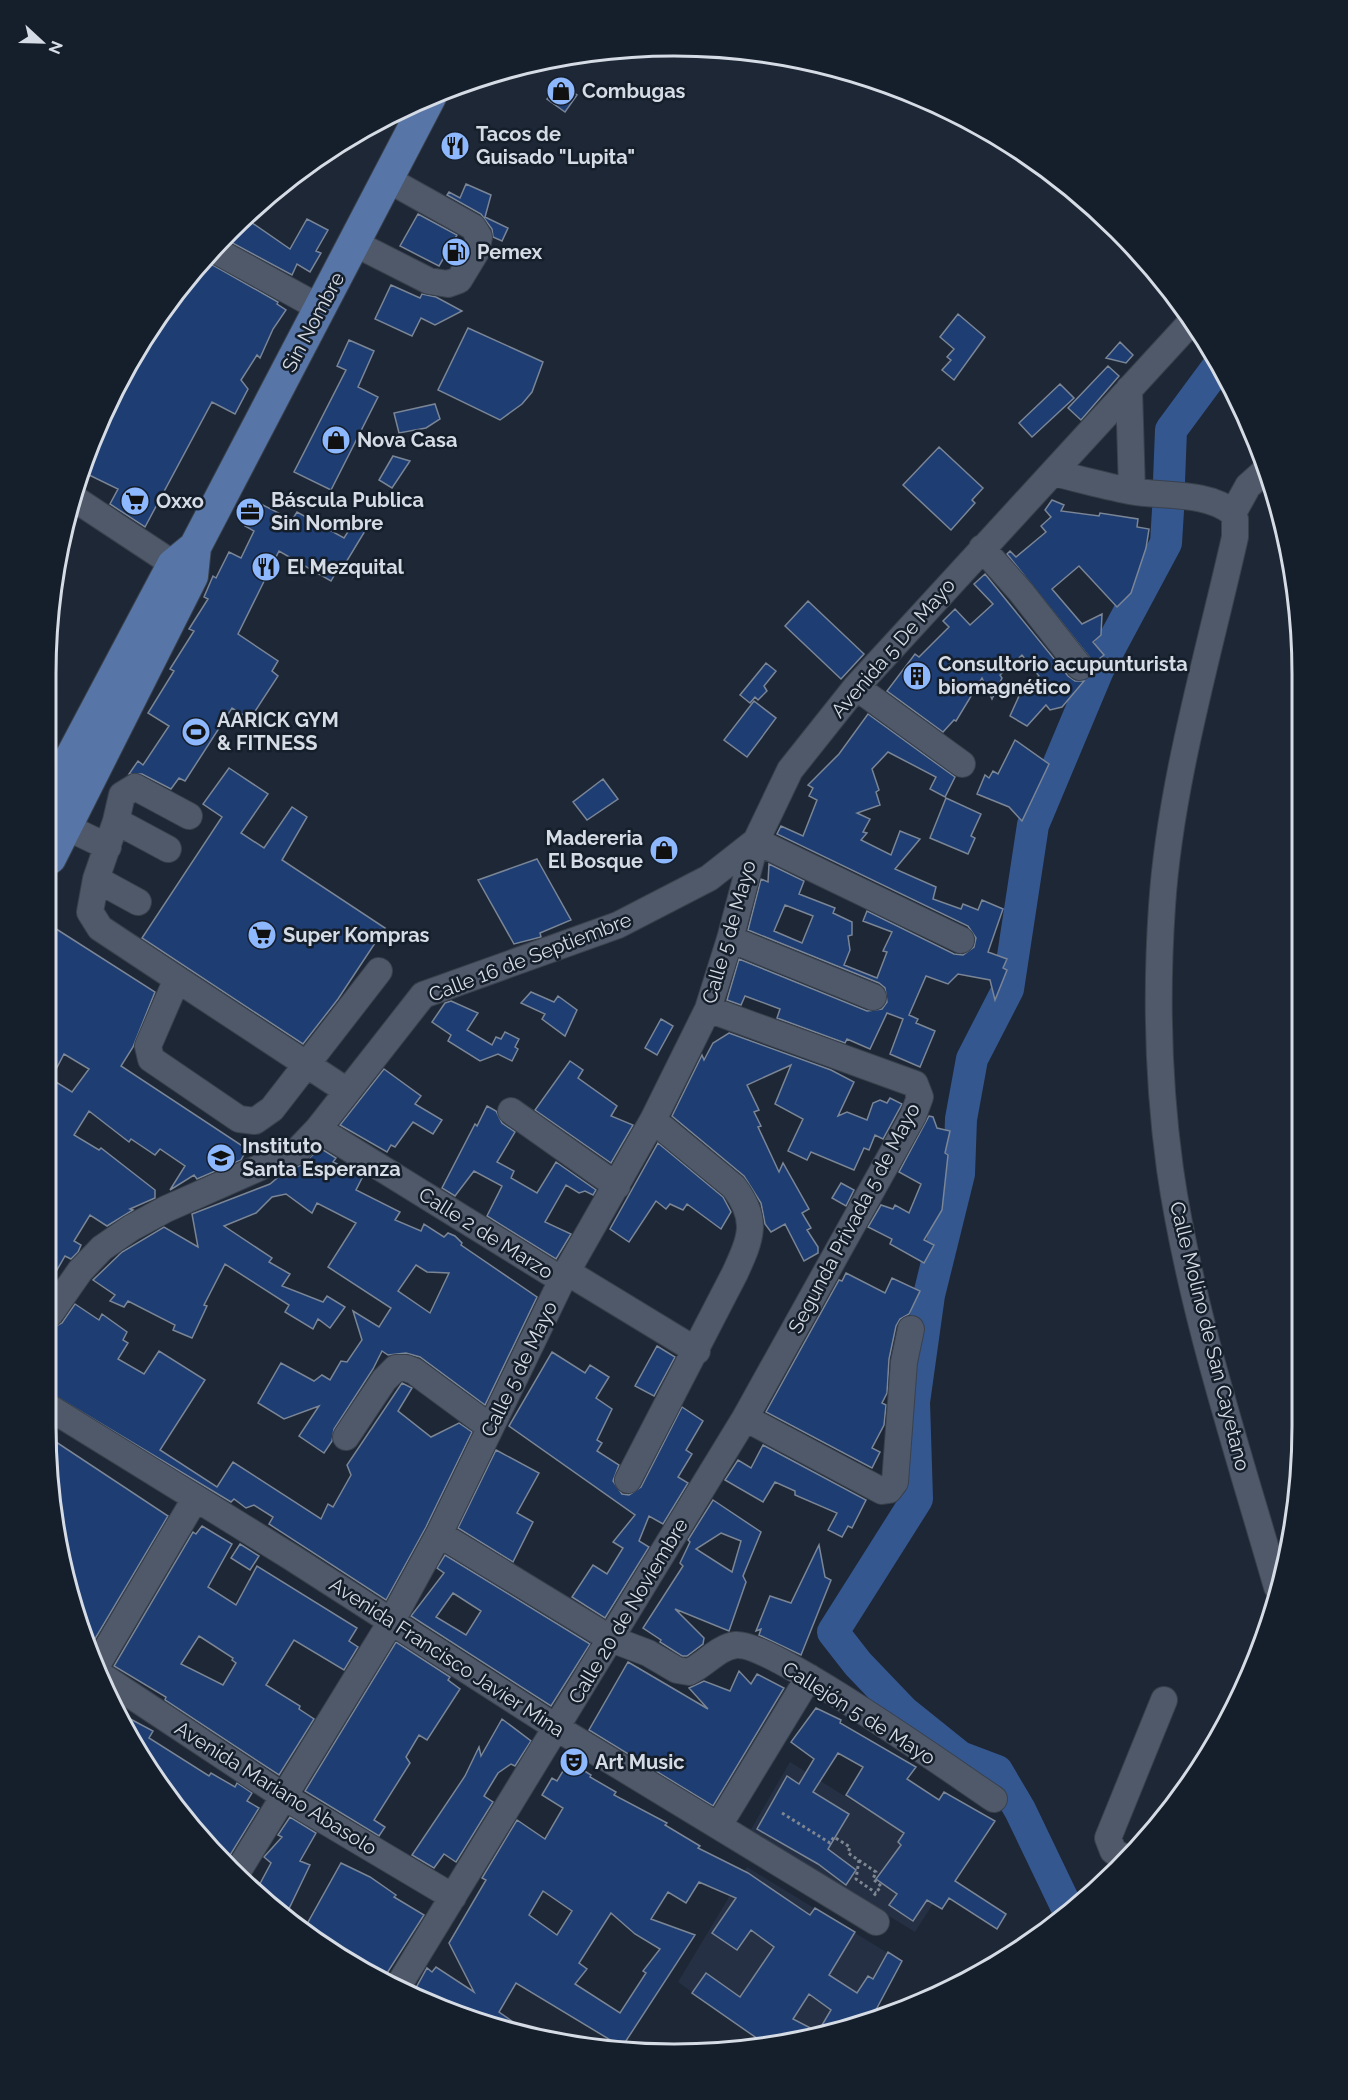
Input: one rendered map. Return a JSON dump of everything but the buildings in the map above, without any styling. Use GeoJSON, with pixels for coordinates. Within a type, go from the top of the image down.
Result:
{"type":"FeatureCollection","features":[{"type":"Feature","properties":{"kind":"main road","name":"Sin Nombre"},"geometry":{"type":"LineString","coordinates":[[59,823],[186,562],[424,109]]}},
{"type":"Feature","properties":{"kind":"main road","name":"Sin Nombre"},"geometry":{"type":"LineString","coordinates":[[56,787],[186,562]]}},
{"type":"Feature","properties":{"kind":"street"},"geometry":{"type":"LineString","coordinates":[[354,243],[438,284],[459,280],[471,262],[479,245],[479,237],[473,227],[387,179]]}},
{"type":"Feature","properties":{"kind":"street"},"geometry":{"type":"LineString","coordinates":[[221,253],[320,308]]}},
{"type":"Feature","properties":{"kind":"street","name":"Avenida 5 De Mayo"},"geometry":{"type":"LineString","coordinates":[[756,841],[790,770],[856,687],[1186,327]]}},
{"type":"Feature","properties":{"kind":"street"},"geometry":{"type":"LineString","coordinates":[[1129,389],[1132,491]]}},
{"type":"Feature","properties":{"kind":"street"},"geometry":{"type":"LineString","coordinates":[[1054,473],[1132,491],[1203,500],[1226,507],[1233,513],[1248,486],[1260,475]]}},
{"type":"Feature","properties":{"kind":"street"},"geometry":{"type":"LineString","coordinates":[[80,502],[186,562]]}},
{"type":"Feature","properties":{"kind":"street","name":"Calle Molino de San Cayetano"},"geometry":{"type":"LineString","coordinates":[[1233,513],[1234,537],[1169,842],[1162,905],[1158,1014],[1166,1127],[1182,1234],[1220,1386],[1273,1577]]}},
{"type":"Feature","properties":{"kind":"street"},"geometry":{"type":"LineString","coordinates":[[982,548],[1021,592],[1080,667]]}},
{"type":"Feature","properties":{"kind":"street"},"geometry":{"type":"LineString","coordinates":[[856,687],[962,764]]}},
{"type":"Feature","properties":{"kind":"street"},"geometry":{"type":"LineString","coordinates":[[189,816],[135,787],[122,795],[90,902],[93,920],[100,928],[347,1091]]}},
{"type":"Feature","properties":{"kind":"street"},"geometry":{"type":"LineString","coordinates":[[116,821],[168,849]]}},
{"type":"Feature","properties":{"kind":"street"},"geometry":{"type":"LineString","coordinates":[[59,823],[108,848]]}},
{"type":"Feature","properties":{"kind":"street"},"geometry":{"type":"LineString","coordinates":[[756,841],[961,940]]}},
{"type":"Feature","properties":{"kind":"street","name":"Calle 5 de Mayo"},"geometry":{"type":"LineString","coordinates":[[241,1867],[391,1622],[439,1534],[565,1276],[653,1120],[708,1009],[730,939],[756,841]]}},
{"type":"Feature","properties":{"kind":"street","name":"Calle 16 de Septiembre"},"geometry":{"type":"LineString","coordinates":[[56,1305],[80,1271],[102,1248],[166,1209],[297,1151],[318,1130],[423,995],[618,925],[709,878],[756,841]]}},
{"type":"Feature","properties":{"kind":"street"},"geometry":{"type":"LineString","coordinates":[[96,879],[138,902]]}},
{"type":"Feature","properties":{"kind":"street"},"geometry":{"type":"LineString","coordinates":[[730,939],[873,997]]}},
{"type":"Feature","properties":{"kind":"street"},"geometry":{"type":"LineString","coordinates":[[177,979],[148,1046],[151,1059],[239,1119],[247,1122],[264,1116],[284,1094],[379,971]]}},
{"type":"Feature","properties":{"kind":"street","name":"Segunda Privada 5 de Mayo"},"geometry":{"type":"LineString","coordinates":[[708,1009],[915,1084],[920,1092],[913,1116],[745,1418]]}},
{"type":"Feature","properties":{"kind":"street"},"geometry":{"type":"LineString","coordinates":[[511,1110],[617,1186]]}},
{"type":"Feature","properties":{"kind":"street"},"geometry":{"type":"LineString","coordinates":[[628,1480],[697,1351],[749,1244],[752,1227],[743,1199],[734,1187],[653,1120]]}},
{"type":"Feature","properties":{"kind":"street","name":"Calle 2 de Marzo"},"geometry":{"type":"LineString","coordinates":[[318,1130],[697,1351]]}},
{"type":"Feature","properties":{"kind":"street"},"geometry":{"type":"LineString","coordinates":[[745,1418],[882,1491],[889,1490],[894,1482],[904,1362],[911,1329]]}},
{"type":"Feature","properties":{"kind":"street"},"geometry":{"type":"LineString","coordinates":[[346,1437],[384,1380],[396,1368],[414,1371],[490,1427]]}},
{"type":"Feature","properties":{"kind":"street","name":"Avenida Francisco Javier Mina"},"geometry":{"type":"LineString","coordinates":[[56,1412],[557,1728],[719,1825],[872,1912]]}},
{"type":"Feature","properties":{"kind":"street","name":"Calle 20 de Noviembre"},"geometry":{"type":"LineString","coordinates":[[401,1981],[745,1418]]}},
{"type":"Feature","properties":{"kind":"street"},"geometry":{"type":"LineString","coordinates":[[101,1657],[195,1499]]}},
{"type":"Feature","properties":{"kind":"street","name":"Callejón 5 de Mayo"},"geometry":{"type":"LineString","coordinates":[[439,1534],[611,1638],[648,1653],[677,1670],[689,1672],[720,1651],[738,1645],[755,1650],[809,1677],[993,1799]]}},
{"type":"Feature","properties":{"kind":"street"},"geometry":{"type":"LineString","coordinates":[[719,1825],[809,1677]]}},
{"type":"Feature","properties":{"kind":"street","name":"Avenida Mariano Abasolo"},"geometry":{"type":"LineString","coordinates":[[111,1682],[283,1796],[453,1897]]}},
{"type":"Feature","properties":{"kind":"street"},"geometry":{"type":"LineString","coordinates":[[1118,1852],[1110,1828],[1164,1700]]}},
{"type":"Feature","properties":{"kind":"path"},"geometry":{"type":"LineString","coordinates":[[782,1814],[830,1843],[834,1837],[850,1847],[848,1853],[876,1872],[873,1879],[882,1886],[876,1893],[872,1912]]}},
{"type":"Feature","properties":{"kind":"path"},"geometry":{"type":"LineString","coordinates":[[859,1860],[856,1879],[876,1893]]}},
{"type":"Feature","properties":{"kind":"shaded area"},"geometry":{"type":"Polygon","coordinates":[[[790,1762],[957,1866],[915,1932],[750,1831],[790,1762]]]}},
{"type":"Feature","properties":{"kind":"shaded area"},"geometry":{"type":"Polygon","coordinates":[[[747,1867],[901,1961],[875,2011],[795,2033],[757,2039],[678,1982],[747,1867]]]}},
{"type":"Feature","properties":{"kind":"waterway"},"geometry":{"type":"LineString","coordinates":[[1169,481],[1171,430],[1214,372]]}},
{"type":"Feature","properties":{"kind":"waterway"},"geometry":{"type":"LineString","coordinates":[[1066,1905],[1020,1810],[997,1771],[960,1757],[904,1712],[858,1664],[833,1632],[917,1499],[914,1402],[929,1295],[959,1174],[961,1119],[972,1059],[1008,989],[1033,825],[1098,670],[1166,543],[1168,510]]}},
{"type":"Feature","properties":{"kind":"place","name":"Combugas"},"geometry":{"type":"Point","coordinates":[561,91]}},
{"type":"Feature","properties":{"kind":"place","name":"Tacos de Guisado \"Lupita\""},"geometry":{"type":"Point","coordinates":[455,146]}},
{"type":"Feature","properties":{"kind":"place","name":"Pemex"},"geometry":{"type":"Point","coordinates":[456,252]}},
{"type":"Feature","properties":{"kind":"place","name":"Nova Casa"},"geometry":{"type":"Point","coordinates":[336,440]}},
{"type":"Feature","properties":{"kind":"place","name":"Oxxo"},"geometry":{"type":"Point","coordinates":[135,501]}},
{"type":"Feature","properties":{"kind":"place","name":"Báscula Publica Sin Nombre"},"geometry":{"type":"Point","coordinates":[250,512]}},
{"type":"Feature","properties":{"kind":"place","name":"El Mezquital"},"geometry":{"type":"Point","coordinates":[266,567]}},
{"type":"Feature","properties":{"kind":"place","name":"Consultorio acupunturista biomagnético"},"geometry":{"type":"Point","coordinates":[917,676]}},
{"type":"Feature","properties":{"kind":"place","name":"AARICK GYM & FITNESS"},"geometry":{"type":"Point","coordinates":[196,732]}},
{"type":"Feature","properties":{"kind":"place","name":"Madereria El Bosque"},"geometry":{"type":"Point","coordinates":[664,850]}},
{"type":"Feature","properties":{"kind":"place","name":"Super Kompras"},"geometry":{"type":"Point","coordinates":[262,935]}},
{"type":"Feature","properties":{"kind":"place","name":"Instituto Santa Esperanza"},"geometry":{"type":"Point","coordinates":[221,1158]}},
{"type":"Feature","properties":{"kind":"place","name":"Art Music"},"geometry":{"type":"Point","coordinates":[574,1762]}}]}
